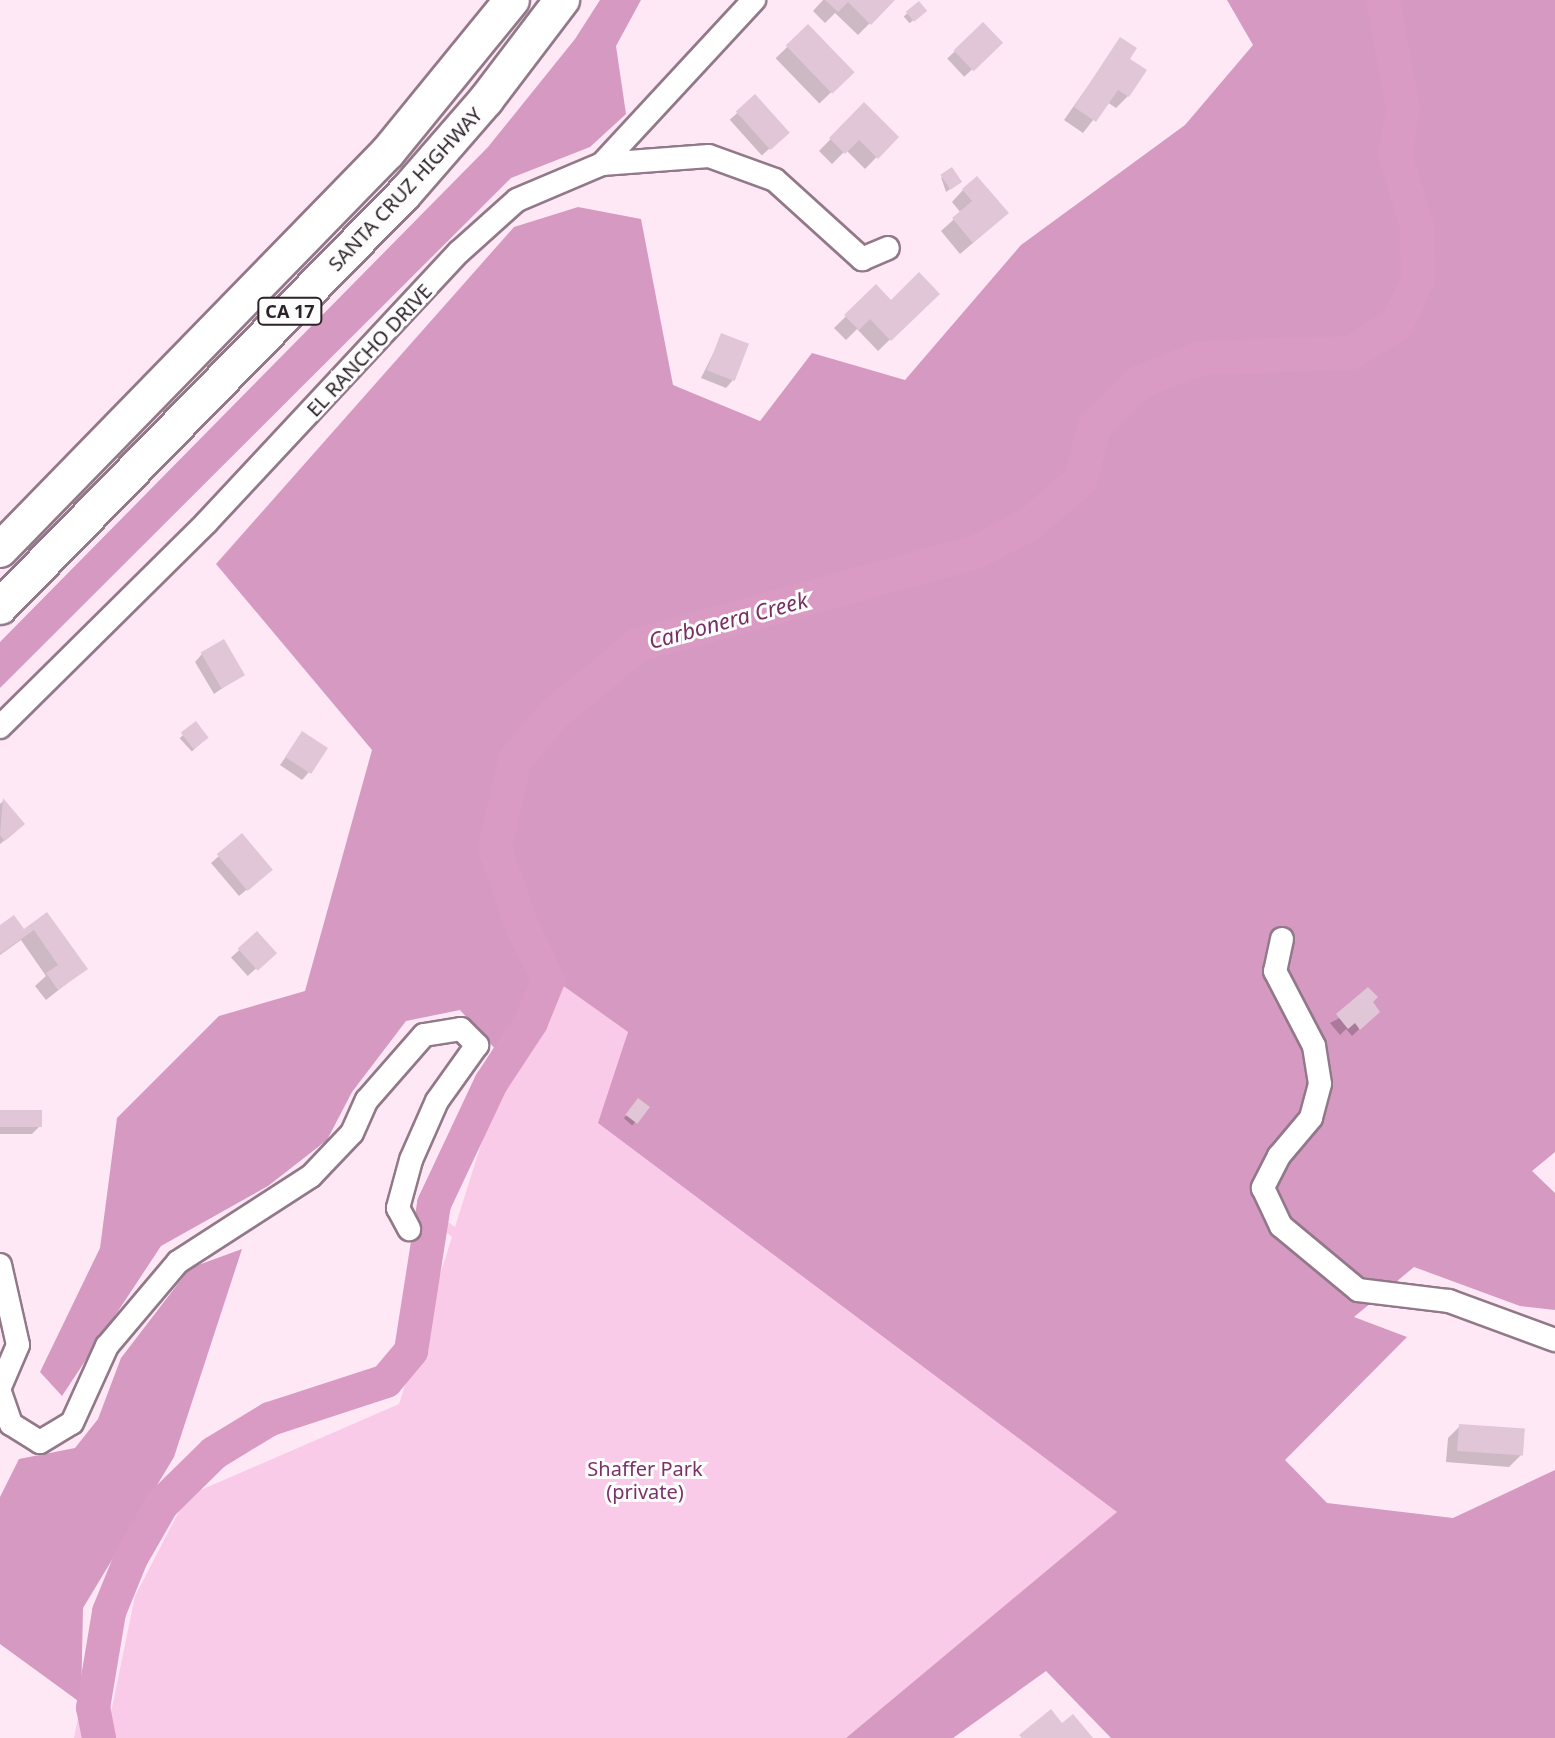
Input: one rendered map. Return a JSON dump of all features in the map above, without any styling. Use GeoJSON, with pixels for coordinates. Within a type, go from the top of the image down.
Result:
{"type":"FeatureCollection","features":[{"type":"Feature","properties":{"kind":"highway","name":"SANTA CRUZ HIGHWAY"},"geometry":{"type":"LineString","coordinates":[[0,550],[388,152],[512,0]]}},
{"type":"Feature","properties":{"kind":"highway","name":"SANTA CRUZ HIGHWAY"},"geometry":{"type":"LineString","coordinates":[[0,607],[406,192],[486,100],[562,0]]}},
{"type":"Feature","properties":{"kind":"street","name":"EL RANCHO DRIVE"},"geometry":{"type":"LineString","coordinates":[[0,727],[206,523],[459,252],[517,200],[602,164],[754,0]]}},
{"type":"Feature","properties":{"kind":"street"},"geometry":{"type":"LineString","coordinates":[[602,164],[709,156],[775,180],[862,259],[888,248]]}},
{"type":"Feature","properties":{"kind":"street"},"geometry":{"type":"LineString","coordinates":[[1282,939],[1275,971],[1314,1046],[1320,1084],[1311,1118],[1279,1156],[1263,1188],[1281,1226],[1358,1290],[1449,1301],[1555,1340]]}},
{"type":"Feature","properties":{"kind":"street"},"geometry":{"type":"LineString","coordinates":[[0,1265],[18,1345],[0,1389],[11,1424],[40,1442],[72,1423],[107,1346],[178,1262],[311,1176],[352,1133],[367,1100],[424,1035],[461,1029],[477,1045],[437,1101],[411,1160],[398,1208],[409,1229]]}},
{"type":"Feature","properties":{"kind":"green space","name":"Shaffer Park (private)"},"geometry":{"type":"Polygon","coordinates":[[[537,966],[628,1032],[622,1052],[631,1063],[1118,1512],[846,1738],[74,1738],[81,1703],[109,1722],[135,1596],[187,1496],[399,1404],[452,1237],[442,1229],[444,1219],[455,1227],[537,966]]]}},
{"type":"Feature","properties":{"kind":"shaded area"},"geometry":{"type":"Polygon","coordinates":[[[600,0],[641,0],[616,46],[626,114],[590,147],[511,178],[0,688],[0,642],[488,147],[575,39],[600,0]]]}},
{"type":"Feature","properties":{"kind":"shaded area"},"geometry":{"type":"Polygon","coordinates":[[[1227,0],[1555,0],[1555,1152],[1532,1171],[1555,1193],[1555,1310],[1520,1306],[1414,1267],[1354,1317],[1407,1337],[1285,1460],[1327,1503],[1453,1518],[1555,1470],[1555,1738],[1111,1738],[1046,1671],[953,1738],[846,1738],[1117,1512],[598,1123],[628,1032],[537,967],[507,1062],[460,1010],[406,1021],[352,1092],[327,1140],[268,1186],[161,1246],[62,1396],[40,1372],[100,1248],[117,1118],[219,1016],[305,991],[372,750],[216,564],[514,227],[578,207],[641,219],[673,385],[760,421],[812,353],[905,380],[1021,245],[1185,125],[1253,45],[1227,0]]]}},
{"type":"Feature","properties":{"kind":"shaded area"},"geometry":{"type":"Polygon","coordinates":[[[242,1249],[174,1457],[83,1608],[81,1703],[0,1644],[0,1497],[19,1459],[75,1448],[98,1419],[121,1358],[190,1268],[242,1249]]]}},
{"type":"Feature","properties":{"kind":"building"},"geometry":{"type":"Polygon","coordinates":[[[825,0],[895,0],[871,25],[848,2],[838,12],[825,0]]]}},
{"type":"Feature","properties":{"kind":"building"},"geometry":{"type":"Polygon","coordinates":[[[919,1],[927,11],[914,22],[906,12],[919,1]]]}},
{"type":"Feature","properties":{"kind":"building"},"geometry":{"type":"Polygon","coordinates":[[[983,22],[1003,43],[974,71],[954,50],[983,22]]]}},
{"type":"Feature","properties":{"kind":"building"},"geometry":{"type":"Polygon","coordinates":[[[808,24],[855,72],[832,94],[786,46],[808,24]]]}},
{"type":"Feature","properties":{"kind":"building"},"geometry":{"type":"Polygon","coordinates":[[[1120,37],[1137,48],[1130,59],[1147,70],[1129,97],[1118,90],[1096,122],[1074,107],[1120,37]]]}},
{"type":"Feature","properties":{"kind":"building"},"geometry":{"type":"Polygon","coordinates":[[[755,94],[790,133],[770,150],[736,111],[755,94]]]}},
{"type":"Feature","properties":{"kind":"building"},"geometry":{"type":"Polygon","coordinates":[[[864,102],[899,137],[878,159],[859,140],[845,154],[829,138],[864,102]]]}},
{"type":"Feature","properties":{"kind":"building"},"geometry":{"type":"Polygon","coordinates":[[[952,167],[962,182],[950,190],[940,175],[952,167]]]}},
{"type":"Feature","properties":{"kind":"building"},"geometry":{"type":"Polygon","coordinates":[[[977,176],[1009,213],[973,243],[952,218],[972,201],[962,189],[977,176]]]}},
{"type":"Feature","properties":{"kind":"building"},"geometry":{"type":"Polygon","coordinates":[[[919,272],[940,294],[891,341],[870,319],[859,330],[844,315],[876,284],[891,300],[919,272]]]}},
{"type":"Feature","properties":{"kind":"building"},"geometry":{"type":"Polygon","coordinates":[[[721,333],[749,344],[735,381],[707,370],[721,333]]]}},
{"type":"Feature","properties":{"kind":"building"},"geometry":{"type":"Polygon","coordinates":[[[224,639],[245,675],[222,689],[201,652],[224,639]]]}},
{"type":"Feature","properties":{"kind":"building"},"geometry":{"type":"Polygon","coordinates":[[[196,721],[209,738],[193,749],[181,732],[196,721]]]}},
{"type":"Feature","properties":{"kind":"building"},"geometry":{"type":"Polygon","coordinates":[[[302,731],[328,748],[311,774],[285,757],[302,731]]]}},
{"type":"Feature","properties":{"kind":"building"},"geometry":{"type":"Polygon","coordinates":[[[3,798],[25,824],[5,841],[0,835],[3,798]]]}},
{"type":"Feature","properties":{"kind":"building"},"geometry":{"type":"Polygon","coordinates":[[[242,833],[273,870],[248,891],[217,854],[242,833]]]}},
{"type":"Feature","properties":{"kind":"building"},"geometry":{"type":"Polygon","coordinates":[[[47,912],[88,969],[58,990],[46,973],[58,965],[34,930],[0,954],[0,925],[14,915],[24,929],[47,912]]]}},
{"type":"Feature","properties":{"kind":"building"},"geometry":{"type":"Polygon","coordinates":[[[257,931],[277,953],[258,971],[238,948],[257,931]]]}},
{"type":"Feature","properties":{"kind":"building"},"geometry":{"type":"Polygon","coordinates":[[[1368,987],[1378,997],[1373,1002],[1380,1012],[1360,1030],[1355,1023],[1348,1029],[1336,1014],[1368,987]]]}},
{"type":"Feature","properties":{"kind":"building"},"geometry":{"type":"Polygon","coordinates":[[[638,1098],[650,1107],[637,1124],[625,1115],[638,1098]]]}},
{"type":"Feature","properties":{"kind":"building"},"geometry":{"type":"Polygon","coordinates":[[[0,1110],[42,1110],[42,1127],[0,1127],[0,1110]]]}},
{"type":"Feature","properties":{"kind":"building"},"geometry":{"type":"Polygon","coordinates":[[[1459,1424],[1525,1429],[1523,1456],[1457,1451],[1459,1424]]]}},
{"type":"Feature","properties":{"kind":"building"},"geometry":{"type":"Polygon","coordinates":[[[1051,1709],[1062,1723],[1073,1714],[1093,1738],[1022,1738],[1019,1735],[1051,1709]]]}},
{"type":"Feature","properties":{"kind":"waterway","name":"Carbonera Creek"},"geometry":{"type":"LineString","coordinates":[[99,1738],[93,1708],[109,1612],[131,1558],[162,1504],[214,1453],[270,1419],[386,1381],[411,1351],[434,1204],[491,1083],[531,1022],[548,980],[522,927],[495,849],[515,760],[554,714],[638,645],[976,552],[1030,524],[1080,480],[1095,426],[1140,382],[1201,358],[1351,353],[1397,324],[1418,280],[1417,225],[1395,156],[1403,109],[1383,0]]}}]}
